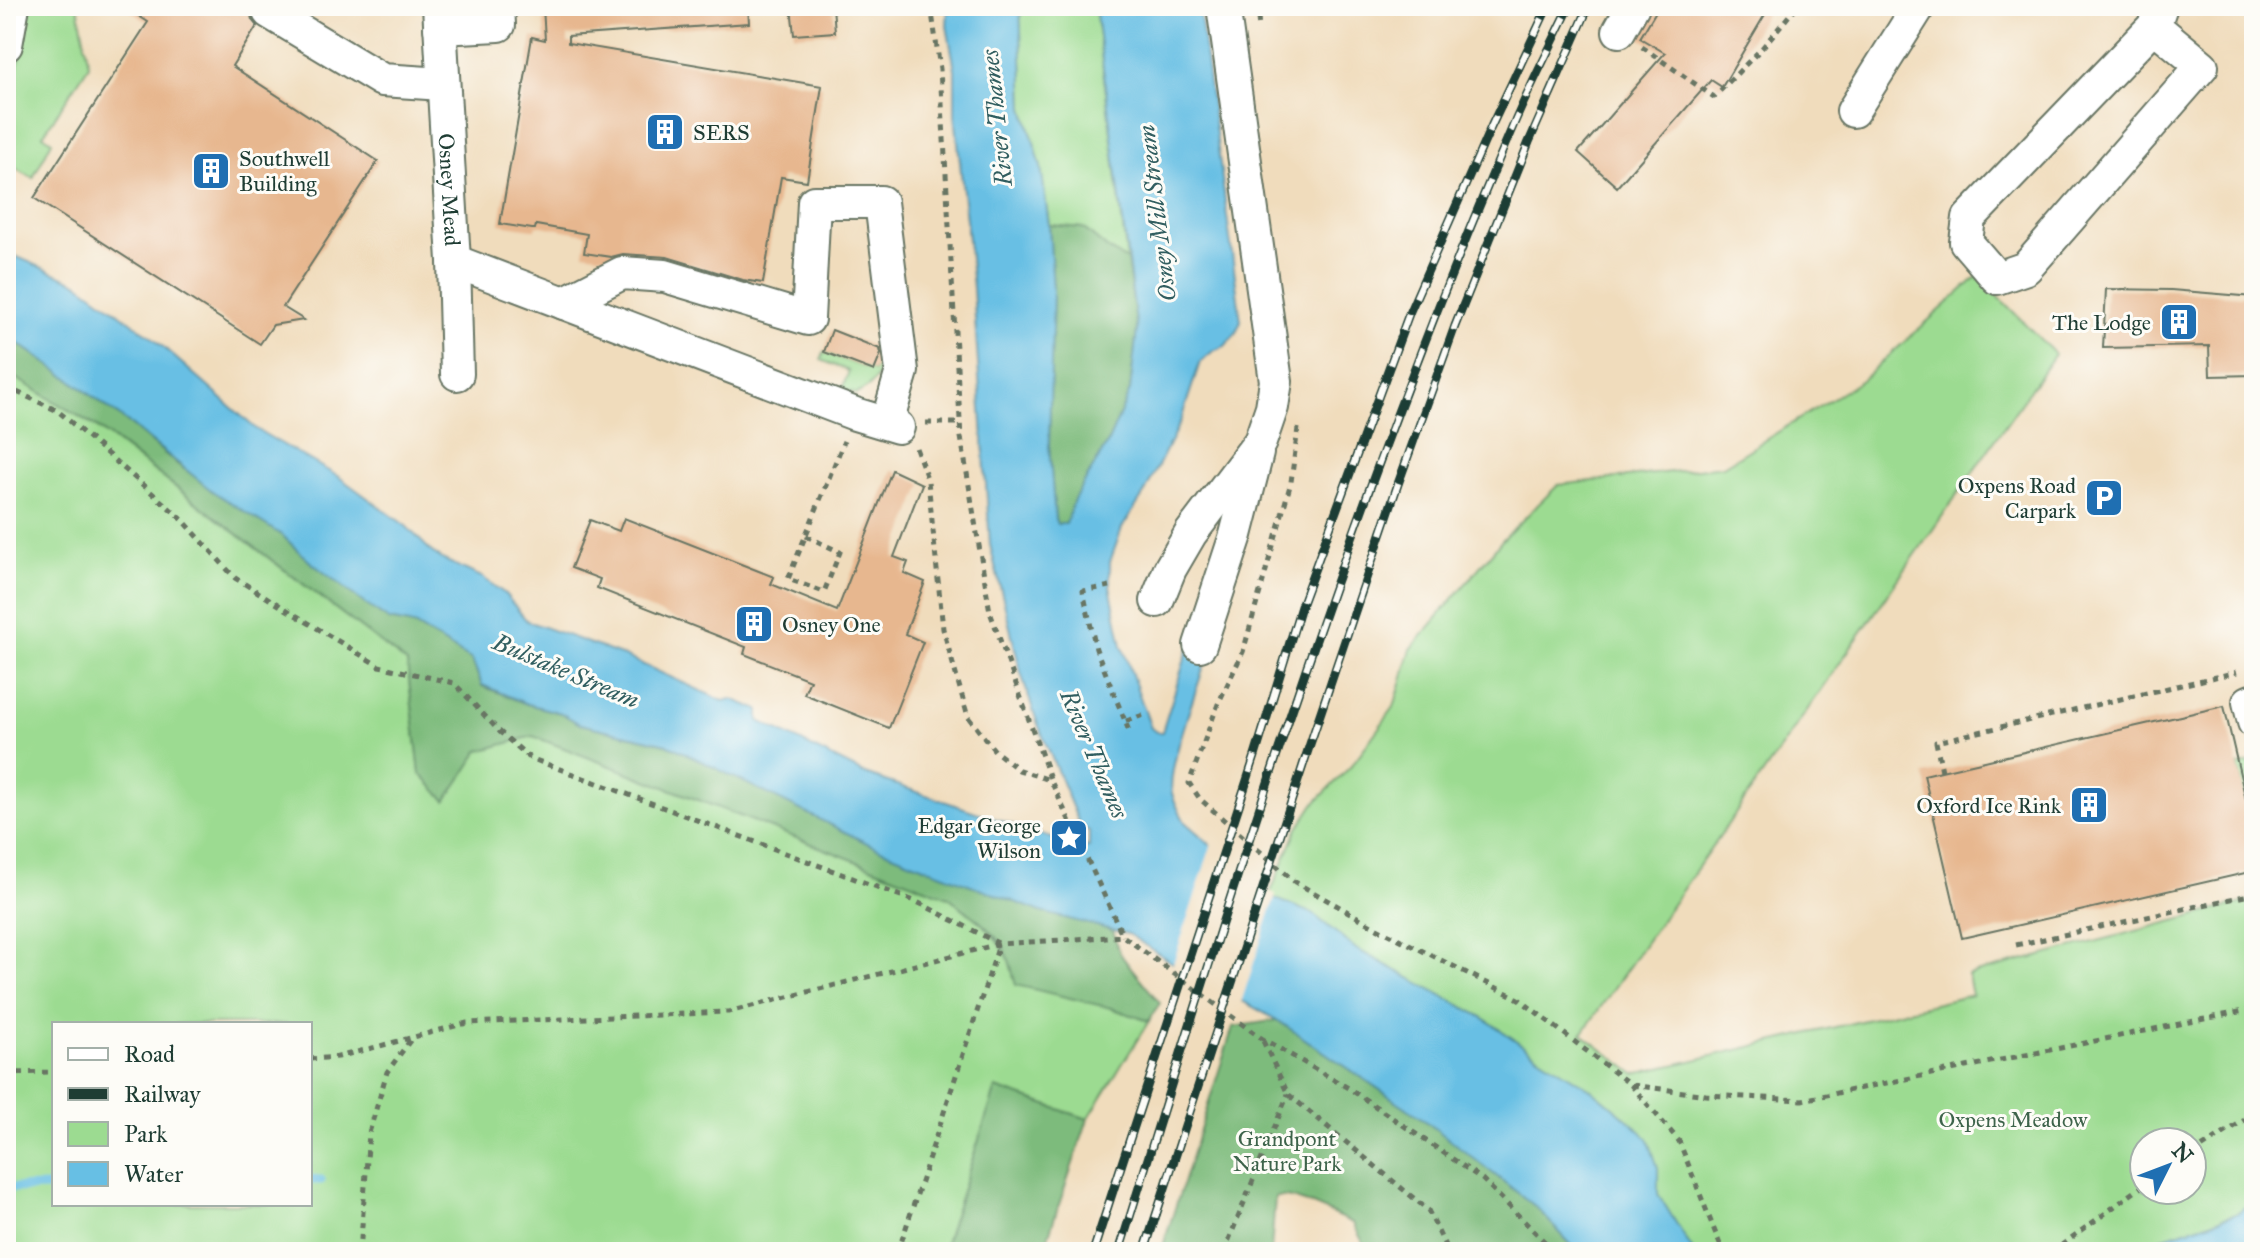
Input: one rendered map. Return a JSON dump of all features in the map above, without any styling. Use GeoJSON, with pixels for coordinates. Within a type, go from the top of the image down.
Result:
{"type":"FeatureCollection","features":[{"type":"Feature","properties":{"kind":"street"},"geometry":{"type":"LineString","coordinates":[[6,45],[13,6]]}},
{"type":"Feature","properties":{"kind":"street"},"geometry":{"type":"LineString","coordinates":[[439,17],[499,25],[498,6]]}},
{"type":"Feature","properties":{"kind":"street"},"geometry":{"type":"LineString","coordinates":[[1200,645],[1236,535],[1272,407],[1276,381],[1223,6]]}},
{"type":"Feature","properties":{"kind":"street"},"geometry":{"type":"LineString","coordinates":[[1853,111],[1919,6]]}},
{"type":"Feature","properties":{"kind":"street"},"geometry":{"type":"LineString","coordinates":[[269,12],[382,80],[443,84]]}},
{"type":"Feature","properties":{"kind":"street"},"geometry":{"type":"LineString","coordinates":[[2158,16],[2202,66],[2026,268],[1997,278],[1966,242],[1969,218],[2158,16]]}},
{"type":"Feature","properties":{"kind":"street","name":"Osney Mead"},"geometry":{"type":"LineString","coordinates":[[439,17],[454,261],[457,374]]}},
{"type":"Feature","properties":{"kind":"street"},"geometry":{"type":"LineString","coordinates":[[454,261],[564,303],[855,414],[892,425],[902,371],[881,202],[814,202],[808,319],[665,276],[622,273],[564,303]]}},
{"type":"Feature","properties":{"kind":"street"},"geometry":{"type":"LineString","coordinates":[[1157,601],[1170,569],[1191,533],[1260,442]]}},
{"type":"Feature","properties":{"kind":"street"},"geometry":{"type":"LineString","coordinates":[[2254,700],[2249,702],[2254,722]]}},
{"type":"Feature","properties":{"kind":"path"},"geometry":{"type":"LineString","coordinates":[[931,6],[940,69],[961,437],[990,612],[1051,781],[1123,936],[1261,1038],[1350,1089],[1482,1179],[1555,1252]]}},
{"type":"Feature","properties":{"kind":"path"},"geometry":{"type":"LineString","coordinates":[[1626,19],[1714,97],[1762,48],[1797,6]]}},
{"type":"Feature","properties":{"kind":"path"},"geometry":{"type":"LineString","coordinates":[[6,387],[58,411],[183,520],[235,578],[379,666],[454,683],[500,732],[530,758],[917,902],[999,944]]}},
{"type":"Feature","properties":{"kind":"path"},"geometry":{"type":"LineString","coordinates":[[806,536],[840,552],[824,592],[788,579],[855,414]]}},
{"type":"Feature","properties":{"kind":"path"},"geometry":{"type":"LineString","coordinates":[[1300,414],[1291,482],[1243,652],[1218,704],[1189,783],[1200,799],[1295,882],[1377,928],[1519,999],[1631,1085],[1679,1141],[1723,1252]]}},
{"type":"Feature","properties":{"kind":"path"},"geometry":{"type":"LineString","coordinates":[[892,425],[917,449],[928,481],[943,629],[968,717],[995,751],[1019,770],[1051,781]]}},
{"type":"Feature","properties":{"kind":"path"},"geometry":{"type":"LineString","coordinates":[[1110,586],[1083,591],[1096,649],[1129,731]]}},
{"type":"Feature","properties":{"kind":"path"},"geometry":{"type":"LineString","coordinates":[[1942,771],[1936,742],[2238,672]]}},
{"type":"Feature","properties":{"kind":"path"},"geometry":{"type":"LineString","coordinates":[[1126,721],[1146,714]]}},
{"type":"Feature","properties":{"kind":"path"},"geometry":{"type":"LineString","coordinates":[[2016,945],[2254,894]]}},
{"type":"Feature","properties":{"kind":"path"},"geometry":{"type":"LineString","coordinates":[[312,1059],[338,1057],[467,1023],[728,1012],[999,944],[1123,936]]}},
{"type":"Feature","properties":{"kind":"path"},"geometry":{"type":"LineString","coordinates":[[898,1252],[999,944]]}},
{"type":"Feature","properties":{"kind":"path"},"geometry":{"type":"LineString","coordinates":[[1631,1085],[1706,1095],[1802,1100],[2254,1009]]}},
{"type":"Feature","properties":{"kind":"path"},"geometry":{"type":"LineString","coordinates":[[360,1252],[369,1133],[387,1072],[412,1037]]}},
{"type":"Feature","properties":{"kind":"path"},"geometry":{"type":"LineString","coordinates":[[1261,1038],[1288,1094],[1428,1210],[1448,1252]]}},
{"type":"Feature","properties":{"kind":"path"},"geometry":{"type":"LineString","coordinates":[[6,1073],[52,1072]]}},
{"type":"Feature","properties":{"kind":"path"},"geometry":{"type":"LineString","coordinates":[[1224,1252],[1288,1094]]}},
{"type":"Feature","properties":{"kind":"path"},"geometry":{"type":"LineString","coordinates":[[2208,1144],[2254,1114]]}},
{"type":"Feature","properties":{"kind":"path"},"geometry":{"type":"LineString","coordinates":[[2052,1252],[2128,1197]]}},
{"type":"Feature","properties":{"kind":"green space"},"geometry":{"type":"Polygon","coordinates":[[[31,6],[78,6],[89,65],[43,135],[52,141],[33,178],[6,163],[6,117],[31,6]]]}},
{"type":"Feature","properties":{"kind":"green space"},"geometry":{"type":"Polygon","coordinates":[[[1020,6],[1095,6],[1127,260],[1109,250],[1083,228],[1049,225],[1041,167],[1024,108],[1020,6]]]}},
{"type":"Feature","properties":{"kind":"green space"},"geometry":{"type":"Polygon","coordinates":[[[1049,225],[1083,228],[1109,250],[1127,260],[1137,330],[1130,391],[1107,444],[1074,500],[1067,524],[1057,524],[1055,519],[1049,445],[1053,290],[1049,225]]]}},
{"type":"Feature","properties":{"kind":"green space","name":"Oxpens Meadow"},"geometry":{"type":"Polygon","coordinates":[[[1978,276],[2055,354],[1582,1034],[1635,1074],[1972,995],[1968,975],[2254,900],[2254,1200],[2236,1214],[2118,1252],[1693,1252],[1658,1194],[1658,1168],[1626,1118],[1592,1090],[1482,1017],[1356,949],[1313,914],[1269,896],[1297,830],[1314,804],[1351,766],[1394,707],[1411,649],[1503,539],[1558,485],[1723,466],[1862,380],[1978,276]]]}},
{"type":"Feature","properties":{"kind":"green space"},"geometry":{"type":"Polygon","coordinates":[[[6,335],[131,425],[177,464],[283,536],[308,560],[389,620],[414,625],[472,660],[482,686],[527,704],[561,713],[580,724],[667,744],[924,867],[1113,931],[1120,954],[1160,1003],[1149,1021],[1111,1008],[1016,985],[1007,955],[996,938],[949,897],[533,736],[479,751],[446,801],[420,773],[407,663],[97,427],[6,372],[6,335]]]}},
{"type":"Feature","properties":{"kind":"green space"},"geometry":{"type":"Polygon","coordinates":[[[824,352],[874,371],[876,366],[880,368],[879,373],[871,384],[856,394],[842,389],[849,371],[821,360],[824,352]]]}},
{"type":"Feature","properties":{"kind":"green space"},"geometry":{"type":"Polygon","coordinates":[[[6,372],[96,427],[407,663],[420,773],[446,800],[479,751],[533,736],[949,897],[988,929],[1006,954],[1111,1008],[1149,1021],[1088,1119],[996,1088],[942,1252],[6,1252],[6,372]]]}},
{"type":"Feature","properties":{"kind":"green space"},"geometry":{"type":"Polygon","coordinates":[[[2254,761],[2254,834],[2238,766],[2254,761]]]}},
{"type":"Feature","properties":{"kind":"green space","name":"Grandpont Nature Park"},"geometry":{"type":"Polygon","coordinates":[[[1277,1020],[1423,1119],[1484,1165],[1536,1207],[1578,1252],[1368,1252],[1353,1223],[1304,1202],[1275,1197],[1271,1252],[1161,1252],[1233,1027],[1277,1020]]]}},
{"type":"Feature","properties":{"kind":"green space"},"geometry":{"type":"Polygon","coordinates":[[[996,1088],[1088,1119],[1043,1252],[942,1252],[996,1088]]]}},
{"type":"Feature","properties":{"kind":"water"},"geometry":{"type":"Polygon","coordinates":[[[948,6],[1020,6],[1024,108],[1041,167],[1049,225],[1053,290],[1049,445],[1055,519],[1057,524],[1066,524],[1074,500],[1107,444],[1130,391],[1137,330],[1095,6],[1199,6],[1241,321],[1225,346],[1200,362],[1181,420],[1144,494],[1122,528],[1110,562],[1110,586],[1122,646],[1151,728],[1156,732],[1162,732],[1190,643],[1210,649],[1174,764],[1172,793],[1185,822],[1269,896],[1313,914],[1356,949],[1482,1017],[1592,1090],[1626,1118],[1648,1138],[1658,1168],[1658,1194],[1694,1252],[1578,1252],[1536,1207],[1423,1119],[1277,1020],[1171,962],[1128,934],[1041,912],[873,846],[667,744],[580,724],[561,713],[527,704],[482,685],[472,660],[414,625],[389,620],[365,604],[308,560],[283,536],[212,491],[131,425],[6,335],[6,252],[78,283],[152,337],[256,429],[339,477],[406,526],[444,560],[482,577],[505,594],[527,621],[624,656],[723,701],[732,699],[759,710],[759,721],[865,774],[1069,844],[1089,847],[1089,831],[1080,826],[1037,722],[1021,673],[990,545],[973,288],[955,114],[955,69],[947,26],[948,6]]]}},
{"type":"Feature","properties":{"kind":"water"},"geometry":{"type":"Polygon","coordinates":[[[2254,1200],[2254,1252],[2118,1252],[2236,1214],[2254,1200]]]}},
{"type":"Feature","properties":{"kind":"pier"},"geometry":{"type":"Polygon","coordinates":[[[1213,840],[1276,894],[1240,1006],[1172,967],[1213,840]]]}},
{"type":"Feature","properties":{"kind":"building","name":"Southwell Building"},"geometry":{"type":"Polygon","coordinates":[[[123,6],[245,6],[257,26],[232,66],[378,161],[283,307],[304,320],[273,325],[260,344],[34,198],[148,22],[123,6]]]}},
{"type":"Feature","properties":{"kind":"building","name":"SERS"},"geometry":{"type":"Polygon","coordinates":[[[543,6],[748,6],[749,23],[568,36],[568,43],[822,86],[807,181],[781,177],[763,283],[667,257],[623,254],[611,257],[584,253],[587,234],[536,225],[532,229],[500,224],[532,37],[545,40],[543,6]]]}},
{"type":"Feature","properties":{"kind":"building"},"geometry":{"type":"Polygon","coordinates":[[[791,6],[833,6],[835,32],[794,35],[791,6]]]}},
{"type":"Feature","properties":{"kind":"building"},"geometry":{"type":"Polygon","coordinates":[[[1659,6],[1770,6],[1722,87],[1711,80],[1617,187],[1578,152],[1665,53],[1640,38],[1659,6]]]}},
{"type":"Feature","properties":{"kind":"building","name":"The Lodge"},"geometry":{"type":"Polygon","coordinates":[[[2106,289],[2171,290],[2254,297],[2254,375],[2210,376],[2209,346],[2103,348],[2106,289]]]}},
{"type":"Feature","properties":{"kind":"building"},"geometry":{"type":"Polygon","coordinates":[[[832,330],[880,349],[874,371],[824,352],[832,330]]]}},
{"type":"Feature","properties":{"kind":"building","name":"Osney One"},"geometry":{"type":"Polygon","coordinates":[[[892,470],[922,484],[894,557],[908,562],[904,573],[925,582],[905,634],[923,642],[889,728],[804,694],[810,680],[744,654],[746,647],[597,588],[600,579],[571,568],[590,520],[619,531],[624,518],[774,577],[771,584],[837,611],[892,470]]]}},
{"type":"Feature","properties":{"kind":"building","name":"Oxford Ice Rink"},"geometry":{"type":"Polygon","coordinates":[[[2224,706],[2254,834],[2254,871],[1962,938],[1924,775],[2224,706]]]}},
{"type":"Feature","properties":{"kind":"waterway"},"geometry":{"type":"LineString","coordinates":[[312,1180],[321,1180]]}},
{"type":"Feature","properties":{"kind":"waterway"},"geometry":{"type":"LineString","coordinates":[[6,1188],[52,1187]]}},
{"type":"Feature","properties":{"kind":"railway"},"geometry":{"type":"LineString","coordinates":[[1093,1252],[1302,603],[1410,311],[1548,6]]}},
{"type":"Feature","properties":{"kind":"railway"},"geometry":{"type":"LineString","coordinates":[[1119,1252],[1254,825],[1350,543],[1456,264],[1520,111],[1570,6]]}},
{"type":"Feature","properties":{"kind":"railway"},"geometry":{"type":"LineString","coordinates":[[1144,1252],[1398,484],[1455,326],[1529,142],[1589,6]]}},
{"type":"Feature","properties":{"kind":"place","name":"SERS"},"geometry":{"type":"Point","coordinates":[665,132]}},
{"type":"Feature","properties":{"kind":"place","name":"Southwell Building"},"geometry":{"type":"Point","coordinates":[211,171]}},
{"type":"Feature","properties":{"kind":"place","name":"The Lodge"},"geometry":{"type":"Point","coordinates":[2179,322]}},
{"type":"Feature","properties":{"kind":"place","name":"Oxpens Road Carpark"},"geometry":{"type":"Point","coordinates":[2104,498]}},
{"type":"Feature","properties":{"kind":"place","name":"Osney One"},"geometry":{"type":"Point","coordinates":[754,624]}},
{"type":"Feature","properties":{"kind":"place","name":"Oxford Ice Rink"},"geometry":{"type":"Point","coordinates":[2089,805]}},
{"type":"Feature","properties":{"kind":"place","name":"Edgar George Wilson"},"geometry":{"type":"Point","coordinates":[1069,838]}},
{"type":"Feature","properties":{"kind":"water label","name":"River Thames"},"geometry":{"type":"Point","coordinates":[997,118]}},
{"type":"Feature","properties":{"kind":"water label","name":"Osney Mill Stream"},"geometry":{"type":"Point","coordinates":[1157,213]}},
{"type":"Feature","properties":{"kind":"water label","name":"Bulstake Stream"},"geometry":{"type":"Point","coordinates":[566,671]}},
{"type":"Feature","properties":{"kind":"water label","name":"River Thames"},"geometry":{"type":"Point","coordinates":[1094,754]}}]}
